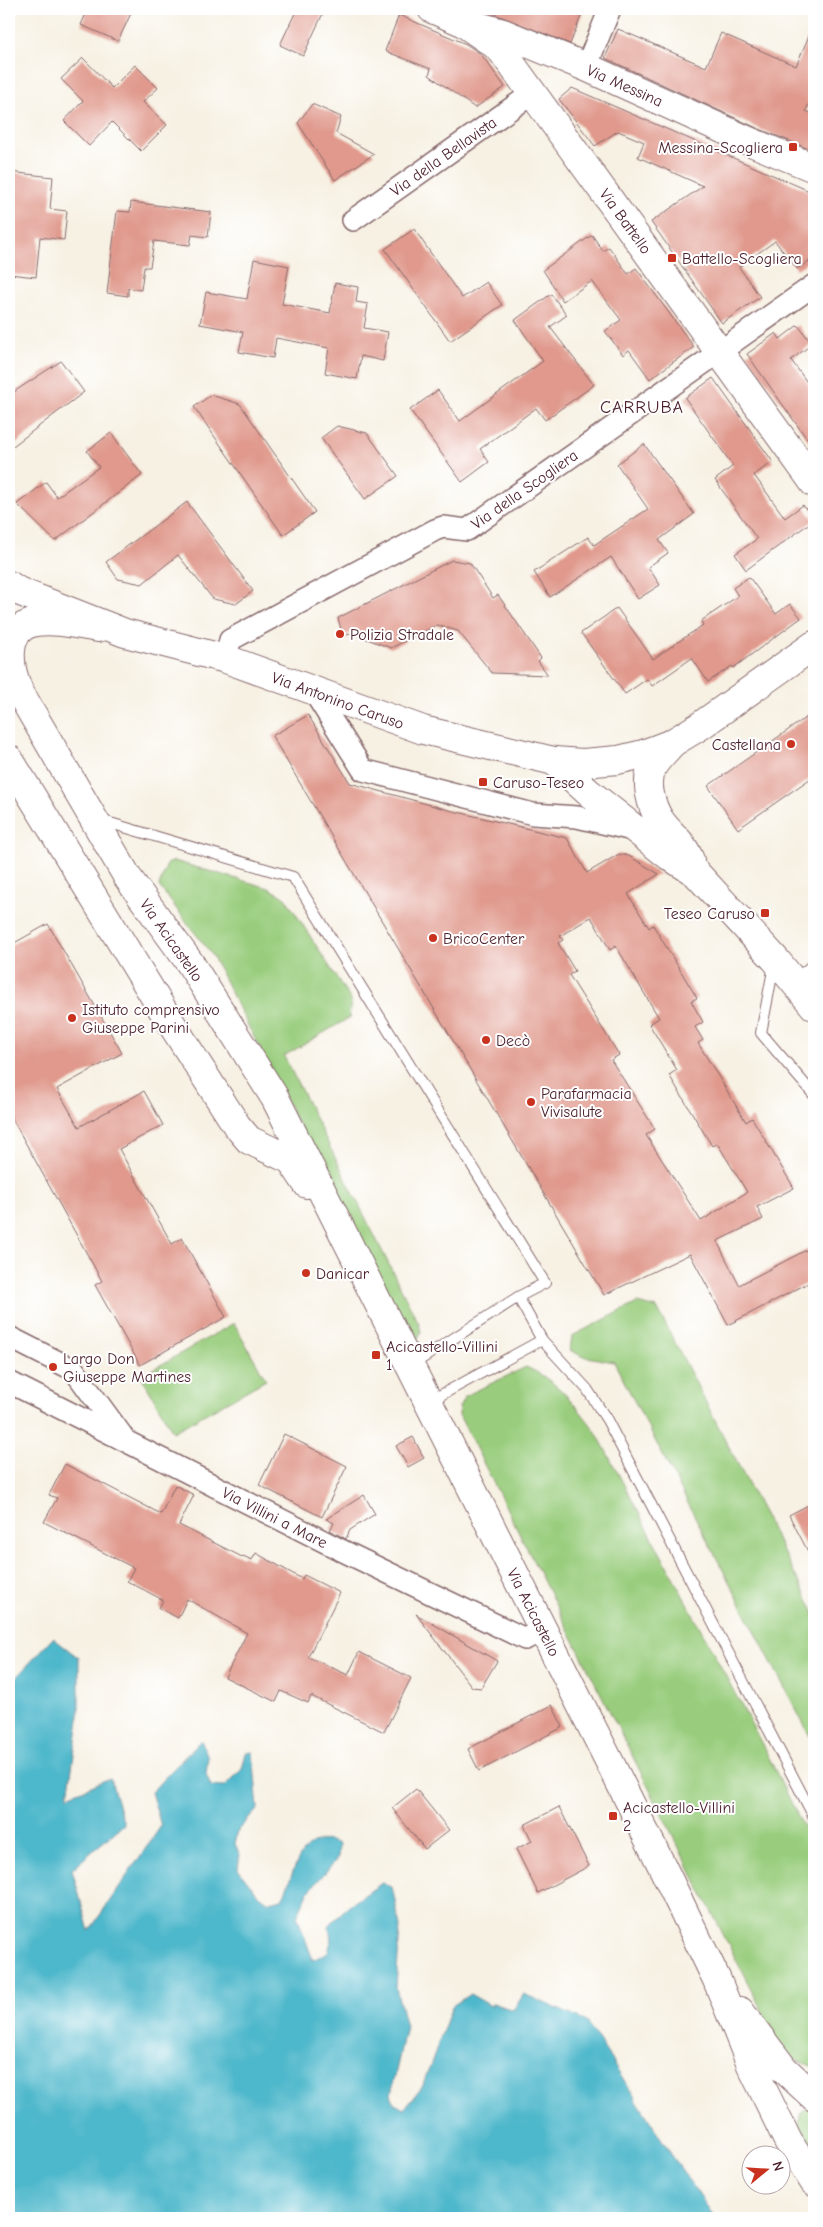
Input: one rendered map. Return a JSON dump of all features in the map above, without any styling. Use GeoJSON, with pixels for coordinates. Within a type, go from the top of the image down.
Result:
{"type":"FeatureCollection","features":[{"type":"Feature","properties":{"kind":"main road","name":"Via Messina"},"geometry":{"type":"LineString","coordinates":[[432,9],[460,21],[503,33],[586,67],[751,142],[814,168]]}},
{"type":"Feature","properties":{"kind":"main road","name":"Via Battello"},"geometry":{"type":"LineString","coordinates":[[460,21],[494,44],[532,93],[814,483]]}},
{"type":"Feature","properties":{"kind":"main road"},"geometry":{"type":"LineString","coordinates":[[9,585],[18,591],[125,632]]}},
{"type":"Feature","properties":{"kind":"main road","name":"Via Acicastello"},"geometry":{"type":"LineString","coordinates":[[125,632],[58,622],[36,622],[25,626],[17,632],[12,642],[11,661],[19,691],[128,878],[190,963],[275,1098],[717,1980]]}},
{"type":"Feature","properties":{"kind":"main road","name":"Via Antonino Caruso"},"geometry":{"type":"LineString","coordinates":[[125,632],[226,659],[423,730],[554,761],[583,763],[618,760],[643,754],[672,743]]}},
{"type":"Feature","properties":{"kind":"main road"},"geometry":{"type":"LineString","coordinates":[[696,873],[684,846],[660,820],[649,791],[652,767],[672,743],[700,726],[814,645]]}},
{"type":"Feature","properties":{"kind":"main road"},"geometry":{"type":"LineString","coordinates":[[554,761],[588,792],[670,856],[696,873],[775,959],[814,1006]]}},
{"type":"Feature","properties":{"kind":"main road","name":"Via Acicastello"},"geometry":{"type":"LineString","coordinates":[[12,771],[237,1126],[249,1140],[291,1160],[349,1246]]}},
{"type":"Feature","properties":{"kind":"main road"},"geometry":{"type":"LineString","coordinates":[[222,1016],[273,1119],[274,1125],[269,1136],[262,1140],[249,1140]]}},
{"type":"Feature","properties":{"kind":"main road"},"geometry":{"type":"LineString","coordinates":[[717,1980],[788,2073],[814,2091],[796,2104],[790,2117],[814,2181]]}},
{"type":"Feature","properties":{"kind":"main road"},"geometry":{"type":"LineString","coordinates":[[717,1980],[759,2082],[788,2141],[814,2181]]}},
{"type":"Feature","properties":{"kind":"street"},"geometry":{"type":"LineString","coordinates":[[586,67],[610,9]]}},
{"type":"Feature","properties":{"kind":"street","name":"Via della Bellavista"},"geometry":{"type":"LineString","coordinates":[[353,220],[532,93]]}},
{"type":"Feature","properties":{"kind":"street","name":"Via della Scogliera"},"geometry":{"type":"LineString","coordinates":[[226,659],[230,640],[435,530],[443,527],[466,530],[814,285]]}},
{"type":"Feature","properties":{"kind":"street"},"geometry":{"type":"LineString","coordinates":[[314,692],[363,770],[524,812],[577,817],[641,832]]}},
{"type":"Feature","properties":{"kind":"street"},"geometry":{"type":"LineString","coordinates":[[9,1337],[74,1370],[126,1442]]}},
{"type":"Feature","properties":{"kind":"street","name":"Via Villini a Mare"},"geometry":{"type":"LineString","coordinates":[[9,1382],[341,1550],[525,1639],[543,1630]]}},
{"type":"Feature","properties":{"kind":"lane"},"geometry":{"type":"LineString","coordinates":[[92,818],[293,877],[545,1283],[518,1297],[410,1366]]}},
{"type":"Feature","properties":{"kind":"lane"},"geometry":{"type":"LineString","coordinates":[[775,959],[761,1033],[814,1096]]}},
{"type":"Feature","properties":{"kind":"lane"},"geometry":{"type":"LineString","coordinates":[[793,981],[814,964]]}},
{"type":"Feature","properties":{"kind":"lane"},"geometry":{"type":"LineString","coordinates":[[518,1297],[542,1340],[587,1390],[607,1420],[814,1817]]}},
{"type":"Feature","properties":{"kind":"lane"},"geometry":{"type":"LineString","coordinates":[[428,1402],[542,1340]]}},
{"type":"Feature","properties":{"kind":"green space"},"geometry":{"type":"Polygon","coordinates":[[[174,861],[269,888],[285,897],[351,1000],[349,1018],[284,1056],[419,1324],[421,1332],[418,1339],[413,1340],[402,1328],[212,955],[159,886],[167,864],[174,861]]]}},
{"type":"Feature","properties":{"kind":"green space"},"geometry":{"type":"Polygon","coordinates":[[[637,1303],[657,1308],[814,1611],[814,1744],[614,1362],[582,1356],[570,1350],[572,1336],[637,1303]]]}},
{"type":"Feature","properties":{"kind":"green space"},"geometry":{"type":"Polygon","coordinates":[[[234,1323],[266,1380],[173,1432],[141,1376],[234,1323]]]}},
{"type":"Feature","properties":{"kind":"green space"},"geometry":{"type":"Polygon","coordinates":[[[526,1367],[548,1379],[566,1395],[596,1432],[764,1748],[814,1848],[814,2067],[785,2056],[459,1415],[459,1407],[465,1396],[526,1367]]]}},
{"type":"Feature","properties":{"kind":"green space"},"geometry":{"type":"Polygon","coordinates":[[[808,2108],[814,2108],[814,2156],[799,2125],[800,2114],[808,2108]]]}},
{"type":"Feature","properties":{"kind":"water"},"geometry":{"type":"Polygon","coordinates":[[[53,1638],[79,1658],[79,1720],[68,1796],[110,1778],[124,1824],[72,1869],[89,1931],[161,1826],[151,1792],[201,1740],[208,1757],[206,1774],[211,1786],[224,1787],[242,1769],[246,1753],[253,1752],[258,1809],[238,1830],[235,1844],[240,1854],[238,1869],[257,1893],[269,1902],[282,1899],[300,1856],[307,1848],[315,1842],[326,1840],[339,1844],[338,1858],[309,1891],[297,1916],[313,1960],[328,1952],[331,1941],[329,1926],[341,1914],[382,1883],[392,1886],[400,1927],[396,1988],[406,2026],[391,2094],[395,2104],[404,2109],[423,2085],[452,2006],[470,1994],[491,2006],[493,2003],[513,2010],[524,1994],[587,2022],[673,2157],[715,2218],[9,2218],[9,1685],[53,1638]]]}},
{"type":"Feature","properties":{"kind":"building"},"geometry":{"type":"Polygon","coordinates":[[[88,9],[133,9],[118,41],[81,25],[88,9]]]}},
{"type":"Feature","properties":{"kind":"building"},"geometry":{"type":"Polygon","coordinates":[[[297,9],[325,9],[303,56],[280,45],[297,9]]]}},
{"type":"Feature","properties":{"kind":"building"},"geometry":{"type":"Polygon","coordinates":[[[482,9],[584,9],[570,44],[482,9]]]}},
{"type":"Feature","properties":{"kind":"building"},"geometry":{"type":"Polygon","coordinates":[[[399,15],[466,44],[481,54],[505,87],[475,108],[429,75],[431,69],[385,51],[399,15]]]}},
{"type":"Feature","properties":{"kind":"building"},"geometry":{"type":"Polygon","coordinates":[[[814,24],[814,91],[806,111],[814,114],[814,151],[757,128],[605,58],[618,29],[706,67],[721,33],[796,66],[814,24]]]}},
{"type":"Feature","properties":{"kind":"building"},"geometry":{"type":"Polygon","coordinates":[[[83,58],[112,88],[135,65],[158,88],[143,102],[167,125],[141,151],[112,122],[89,146],[64,121],[83,101],[61,79],[83,58]]]}},
{"type":"Feature","properties":{"kind":"building"},"geometry":{"type":"Polygon","coordinates":[[[572,88],[814,193],[814,258],[797,269],[775,241],[739,267],[760,297],[722,323],[651,222],[703,186],[638,157],[644,142],[618,131],[595,146],[559,99],[572,88]]]}},
{"type":"Feature","properties":{"kind":"building"},"geometry":{"type":"Polygon","coordinates":[[[312,104],[341,117],[336,133],[374,154],[335,180],[298,123],[312,104]]]}},
{"type":"Feature","properties":{"kind":"building"},"geometry":{"type":"Polygon","coordinates":[[[9,172],[53,177],[50,209],[67,211],[64,240],[40,237],[36,277],[9,274],[9,172]]]}},
{"type":"Feature","properties":{"kind":"building"},"geometry":{"type":"Polygon","coordinates":[[[131,202],[211,212],[208,237],[192,235],[190,245],[154,241],[150,267],[144,267],[141,290],[128,288],[128,296],[107,293],[117,211],[130,212],[131,202]]]}},
{"type":"Feature","properties":{"kind":"building"},"geometry":{"type":"Polygon","coordinates":[[[414,229],[462,298],[486,282],[502,305],[450,341],[385,249],[414,229]]]}},
{"type":"Feature","properties":{"kind":"building"},"geometry":{"type":"Polygon","coordinates":[[[592,235],[603,251],[609,247],[628,274],[636,268],[694,347],[650,379],[629,350],[623,355],[605,331],[621,320],[592,281],[563,301],[543,270],[592,235]]]}},
{"type":"Feature","properties":{"kind":"building"},"geometry":{"type":"Polygon","coordinates":[[[254,259],[289,266],[282,304],[330,313],[335,283],[358,287],[356,302],[368,304],[364,328],[388,332],[383,361],[361,356],[357,379],[325,373],[329,348],[276,338],[273,358],[239,352],[243,332],[200,324],[206,292],[247,299],[254,259]]]}},
{"type":"Feature","properties":{"kind":"building"},"geometry":{"type":"Polygon","coordinates":[[[551,294],[567,315],[550,327],[594,385],[545,420],[536,408],[480,449],[489,462],[462,482],[410,410],[438,390],[460,421],[543,361],[515,320],[551,294]]]}},
{"type":"Feature","properties":{"kind":"building"},"geometry":{"type":"Polygon","coordinates":[[[798,325],[812,344],[791,360],[814,392],[814,449],[747,354],[776,333],[780,339],[798,325]]]}},
{"type":"Feature","properties":{"kind":"building"},"geometry":{"type":"Polygon","coordinates":[[[61,361],[84,392],[9,449],[9,395],[61,361]]]}},
{"type":"Feature","properties":{"kind":"building"},"geometry":{"type":"Polygon","coordinates":[[[713,378],[773,462],[754,475],[785,518],[803,505],[814,520],[746,570],[735,554],[757,539],[715,480],[733,466],[685,398],[713,378]]]}},
{"type":"Feature","properties":{"kind":"building"},"geometry":{"type":"Polygon","coordinates":[[[211,395],[240,404],[315,512],[283,535],[194,407],[211,395]]]}},
{"type":"Feature","properties":{"kind":"building"},"geometry":{"type":"Polygon","coordinates":[[[337,426],[367,433],[398,476],[365,499],[321,438],[337,426]]]}},
{"type":"Feature","properties":{"kind":"building"},"geometry":{"type":"Polygon","coordinates":[[[111,433],[142,475],[55,541],[17,504],[46,482],[57,497],[99,467],[87,451],[111,433]]]}},
{"type":"Feature","properties":{"kind":"building"},"geometry":{"type":"Polygon","coordinates":[[[644,444],[694,514],[659,540],[668,553],[648,567],[660,585],[638,599],[611,557],[550,597],[534,572],[588,537],[594,545],[648,509],[617,464],[644,444]]]}},
{"type":"Feature","properties":{"kind":"building"},"geometry":{"type":"Polygon","coordinates":[[[187,502],[253,591],[236,604],[213,599],[178,555],[142,584],[118,579],[106,562],[187,502]]]}},
{"type":"Feature","properties":{"kind":"building"},"geometry":{"type":"Polygon","coordinates":[[[452,560],[470,563],[493,598],[498,595],[541,658],[538,661],[548,675],[492,673],[458,631],[437,625],[391,648],[351,633],[343,637],[338,618],[452,560]]]}},
{"type":"Feature","properties":{"kind":"building"},"geometry":{"type":"Polygon","coordinates":[[[749,577],[776,614],[790,604],[801,618],[733,668],[732,666],[708,682],[692,658],[652,686],[647,679],[625,694],[581,633],[617,608],[653,659],[703,625],[701,621],[738,596],[733,588],[749,577]]]}},
{"type":"Feature","properties":{"kind":"building","name":"Castellana"},"geometry":{"type":"Polygon","coordinates":[[[814,712],[814,776],[738,829],[708,786],[814,712]]]}},
{"type":"Feature","properties":{"kind":"building"},"geometry":{"type":"Polygon","coordinates":[[[308,715],[350,783],[449,810],[567,838],[587,873],[619,854],[629,856],[659,874],[628,894],[649,928],[653,925],[697,998],[691,1001],[703,1022],[695,1027],[703,1040],[698,1043],[746,1122],[752,1118],[794,1188],[757,1207],[763,1219],[717,1241],[739,1285],[814,1246],[814,1280],[728,1325],[690,1254],[604,1295],[272,736],[308,715]],[[591,917],[560,936],[563,940],[558,943],[575,971],[569,975],[619,1055],[611,1060],[655,1129],[646,1135],[701,1221],[747,1192],[717,1143],[712,1146],[669,1075],[677,1070],[649,1024],[659,1018],[616,946],[610,950],[591,917]]]}},
{"type":"Feature","properties":{"kind":"building"},"geometry":{"type":"Polygon","coordinates":[[[48,924],[122,1053],[57,1089],[79,1127],[144,1091],[163,1125],[119,1149],[172,1244],[182,1238],[226,1317],[140,1365],[95,1285],[102,1281],[9,1113],[9,946],[48,924]]]}},
{"type":"Feature","properties":{"kind":"building"},"geometry":{"type":"Polygon","coordinates":[[[284,1434],[347,1466],[322,1517],[259,1485],[284,1434]]]}},
{"type":"Feature","properties":{"kind":"building"},"geometry":{"type":"Polygon","coordinates":[[[413,1437],[424,1458],[408,1467],[396,1446],[413,1437]]]}},
{"type":"Feature","properties":{"kind":"building"},"geometry":{"type":"Polygon","coordinates":[[[65,1464],[161,1514],[175,1485],[194,1495],[179,1525],[242,1557],[252,1560],[256,1553],[302,1579],[304,1575],[340,1593],[308,1657],[348,1675],[359,1652],[411,1678],[384,1732],[311,1696],[308,1703],[281,1691],[276,1702],[225,1677],[247,1633],[187,1599],[178,1618],[159,1608],[163,1600],[127,1581],[134,1568],[44,1522],[57,1498],[49,1495],[65,1464]]]}},
{"type":"Feature","properties":{"kind":"building"},"geometry":{"type":"Polygon","coordinates":[[[364,1495],[375,1514],[350,1530],[346,1539],[330,1530],[334,1523],[326,1519],[364,1495]]]}},
{"type":"Feature","properties":{"kind":"building"},"geometry":{"type":"Polygon","coordinates":[[[814,1502],[814,1563],[789,1515],[814,1502]]]}},
{"type":"Feature","properties":{"kind":"building"},"geometry":{"type":"Polygon","coordinates":[[[416,1614],[497,1661],[481,1688],[472,1687],[416,1614]]]}},
{"type":"Feature","properties":{"kind":"building"},"geometry":{"type":"Polygon","coordinates":[[[552,1705],[563,1727],[479,1771],[468,1749],[552,1705]]]}},
{"type":"Feature","properties":{"kind":"building"},"geometry":{"type":"Polygon","coordinates":[[[416,1789],[449,1830],[425,1849],[392,1808],[416,1789]]]}},
{"type":"Feature","properties":{"kind":"building"},"geometry":{"type":"Polygon","coordinates":[[[559,1807],[589,1866],[538,1893],[516,1849],[532,1841],[524,1825],[559,1807]]]}},
{"type":"Feature","properties":{"kind":"place","name":"Messina-Scogliera"},"geometry":{"type":"Point","coordinates":[793,147]}},
{"type":"Feature","properties":{"kind":"place","name":"Battello-Scogliera"},"geometry":{"type":"Point","coordinates":[672,258]}},
{"type":"Feature","properties":{"kind":"place","name":"Polizia Stradale"},"geometry":{"type":"Point","coordinates":[340,634]}},
{"type":"Feature","properties":{"kind":"place","name":"Castellana"},"geometry":{"type":"Point","coordinates":[791,744]}},
{"type":"Feature","properties":{"kind":"place","name":"Caruso-Teseo"},"geometry":{"type":"Point","coordinates":[483,782]}},
{"type":"Feature","properties":{"kind":"place","name":"Teseo Caruso"},"geometry":{"type":"Point","coordinates":[765,913]}},
{"type":"Feature","properties":{"kind":"place","name":"BricoCenter"},"geometry":{"type":"Point","coordinates":[433,938]}},
{"type":"Feature","properties":{"kind":"place","name":"Istituto comprensivo Giuseppe Parini"},"geometry":{"type":"Point","coordinates":[72,1018]}},
{"type":"Feature","properties":{"kind":"place","name":"Decò"},"geometry":{"type":"Point","coordinates":[486,1040]}},
{"type":"Feature","properties":{"kind":"place","name":"Parafarmacia Vivisalute"},"geometry":{"type":"Point","coordinates":[531,1102]}},
{"type":"Feature","properties":{"kind":"place","name":"Danicar"},"geometry":{"type":"Point","coordinates":[306,1273]}},
{"type":"Feature","properties":{"kind":"place","name":"Acicastello-Villini 1"},"geometry":{"type":"Point","coordinates":[376,1355]}},
{"type":"Feature","properties":{"kind":"place","name":"Largo Don Giuseppe Martines"},"geometry":{"type":"Point","coordinates":[53,1367]}},
{"type":"Feature","properties":{"kind":"place","name":"Acicastello-Villini 2"},"geometry":{"type":"Point","coordinates":[613,1816]}},
{"type":"Feature","properties":{"kind":"district","name":"CARRUBA"},"geometry":{"type":"Point","coordinates":[642,407]}}]}
